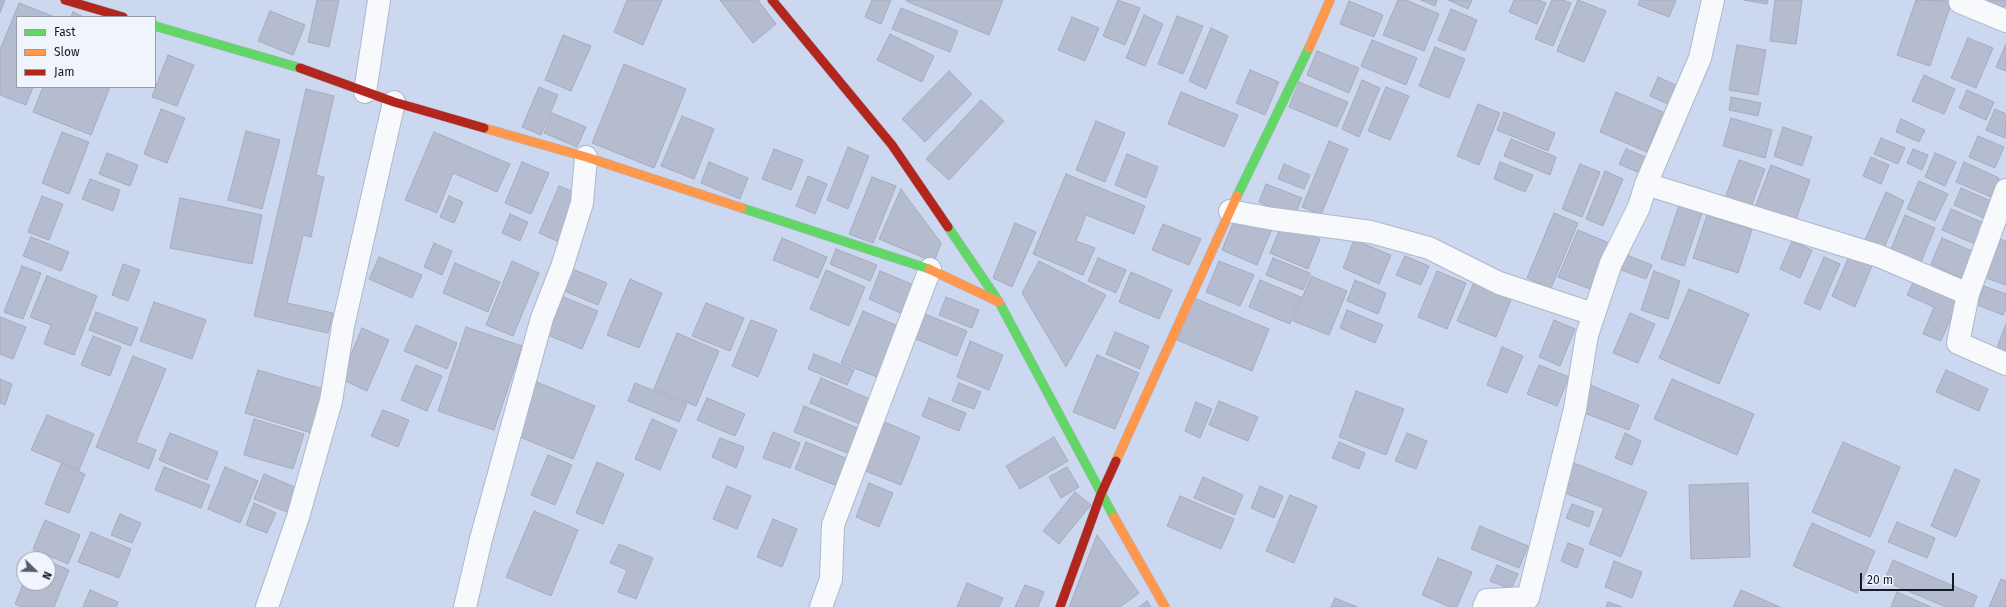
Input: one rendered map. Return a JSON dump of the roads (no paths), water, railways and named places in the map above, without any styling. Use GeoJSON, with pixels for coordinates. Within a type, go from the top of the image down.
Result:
{"type":"FeatureCollection","features":[{"type":"Feature","properties":{"kind":"street"},"geometry":{"type":"LineString","coordinates":[[65,0],[120,16]]}},
{"type":"Feature","properties":{"kind":"street"},"geometry":{"type":"LineString","coordinates":[[365,92],[379,0]]}},
{"type":"Feature","properties":{"kind":"street"},"geometry":{"type":"LineString","coordinates":[[772,0],[892,145],[998,302],[1101,494],[1165,607]]}},
{"type":"Feature","properties":{"kind":"street"},"geometry":{"type":"LineString","coordinates":[[1060,607],[1101,494],[1230,211],[1315,36],[1330,0]]}},
{"type":"Feature","properties":{"kind":"street"},"geometry":{"type":"LineString","coordinates":[[1484,607],[1487,600],[1528,598],[1575,409],[1587,335],[1593,314],[1611,263],[1639,207],[1646,184],[1700,58],[1713,0]]}},
{"type":"Feature","properties":{"kind":"street"},"geometry":{"type":"LineString","coordinates":[[1961,0],[1960,2],[2006,21]]}},
{"type":"Feature","properties":{"kind":"street"},"geometry":{"type":"LineString","coordinates":[[156,26],[284,62],[394,102],[586,157],[930,269],[998,302]]}},
{"type":"Feature","properties":{"kind":"street"},"geometry":{"type":"LineString","coordinates":[[267,607],[298,517],[331,401],[343,326],[394,102]]}},
{"type":"Feature","properties":{"kind":"street"},"geometry":{"type":"LineString","coordinates":[[465,607],[481,539],[542,318],[562,267],[582,203],[586,157]]}},
{"type":"Feature","properties":{"kind":"street"},"geometry":{"type":"LineString","coordinates":[[1646,184],[1879,256],[1968,294]]}},
{"type":"Feature","properties":{"kind":"street"},"geometry":{"type":"LineString","coordinates":[[2006,190],[1968,294],[1958,344],[2006,364]]}},
{"type":"Feature","properties":{"kind":"street"},"geometry":{"type":"LineString","coordinates":[[1230,211],[1273,219],[1371,232],[1429,248],[1499,282],[1593,314]]}},
{"type":"Feature","properties":{"kind":"street"},"geometry":{"type":"LineString","coordinates":[[821,607],[830,579],[833,525],[930,269]]}}]}
